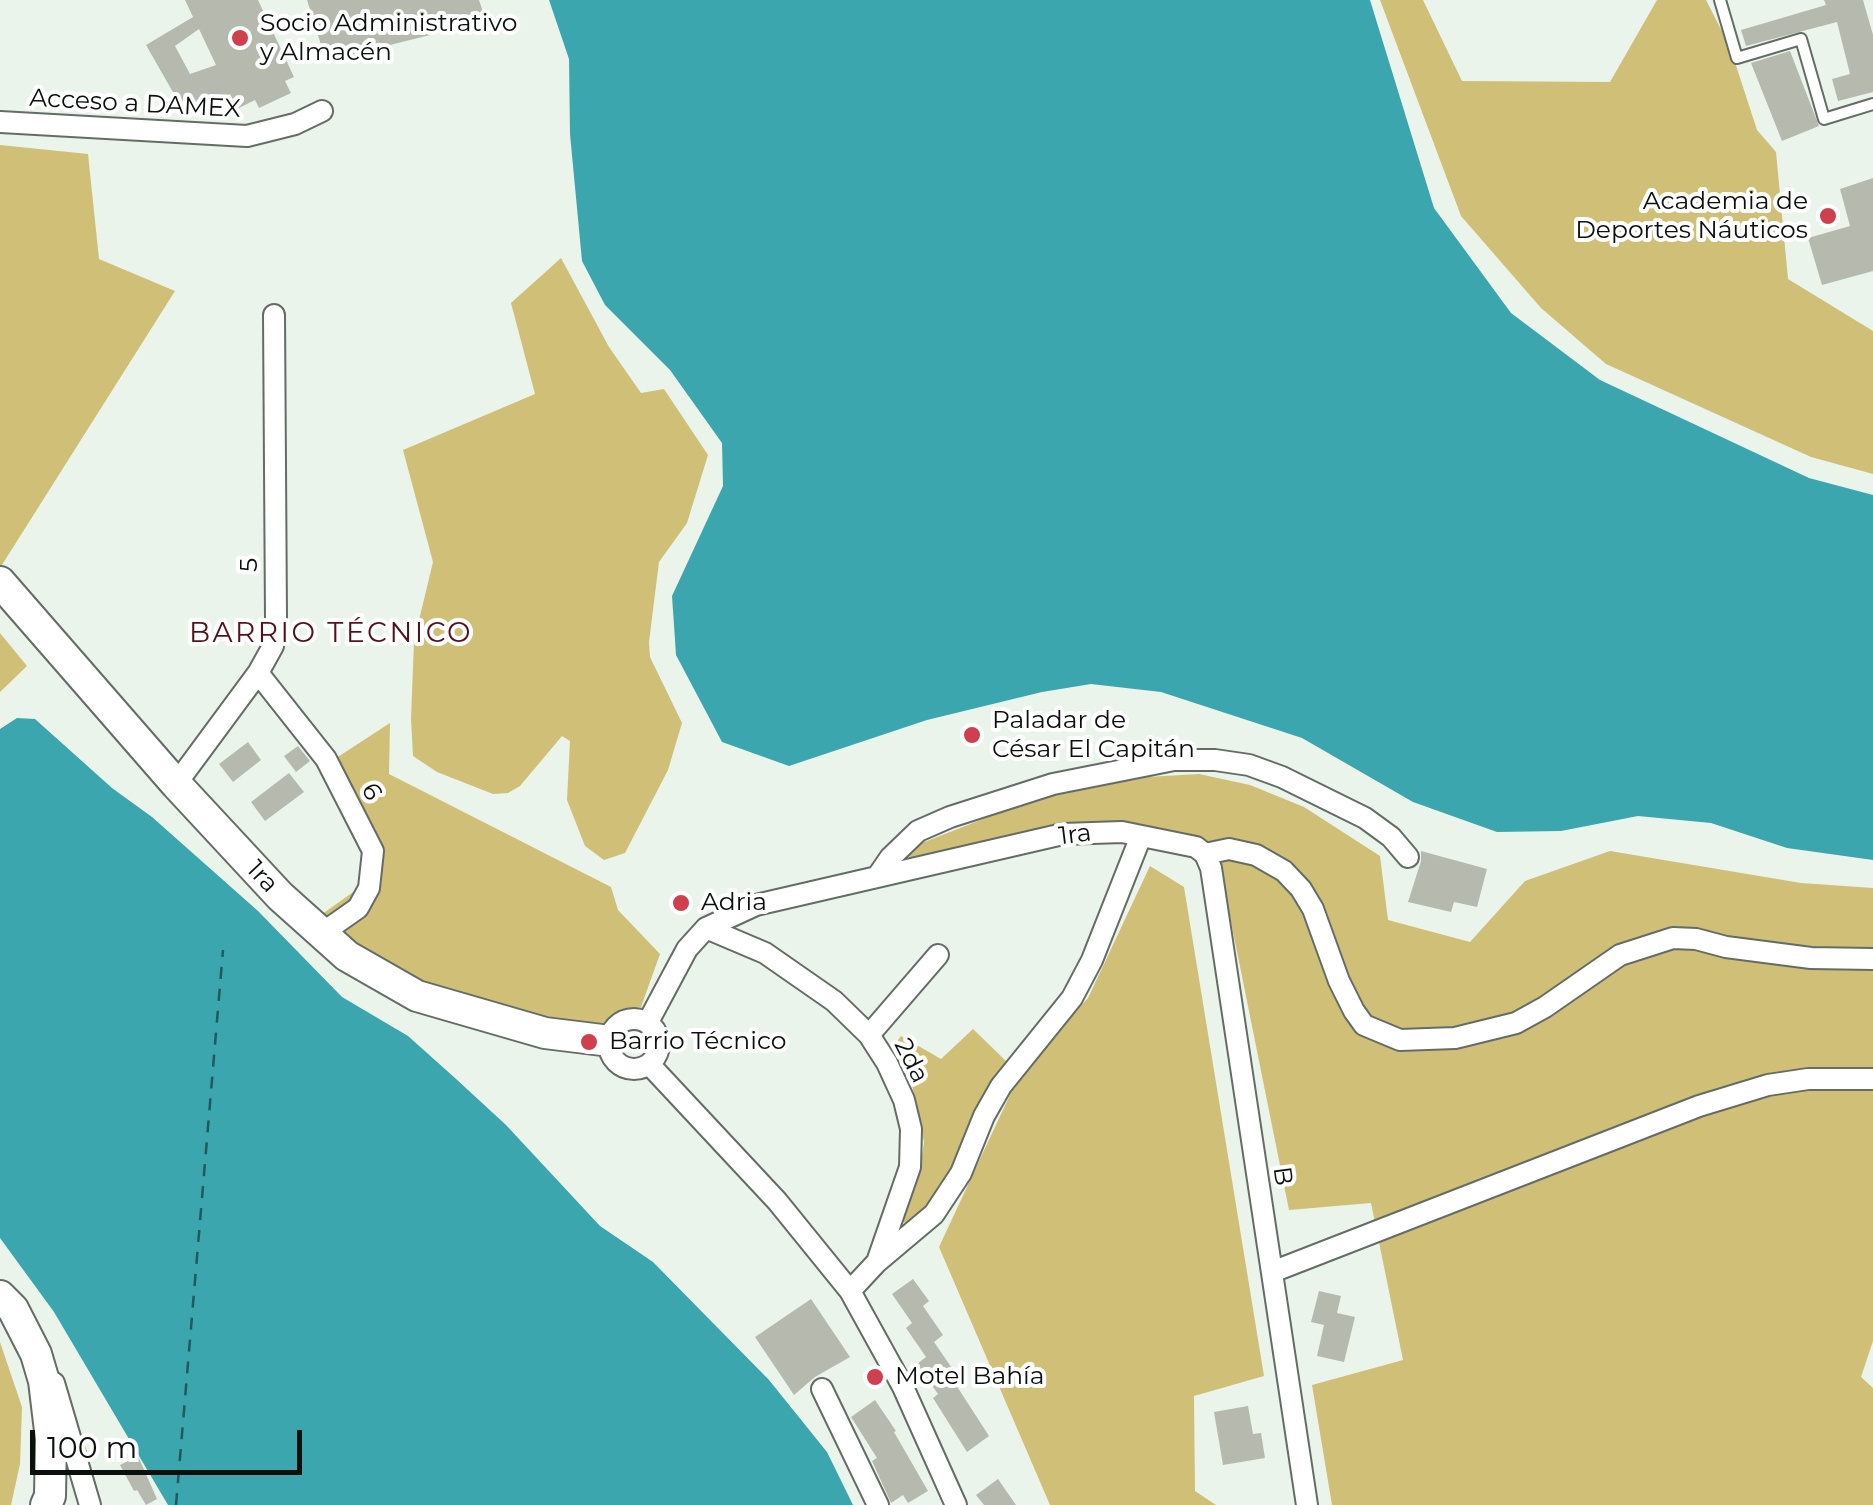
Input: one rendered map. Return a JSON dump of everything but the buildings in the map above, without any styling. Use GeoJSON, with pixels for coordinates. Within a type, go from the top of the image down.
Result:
{"type":"FeatureCollection","features":[{"type":"Feature","properties":{"kind":"street","name":"Acceso a DAMEX"},"geometry":{"type":"LineString","coordinates":[[0,122],[247,136],[295,124],[322,111]]}},
{"type":"Feature","properties":{"kind":"street","name":"5"},"geometry":{"type":"LineString","coordinates":[[176,784],[258,673],[273,646],[274,315]]}},
{"type":"Feature","properties":{"kind":"street","name":"1ra"},"geometry":{"type":"LineString","coordinates":[[0,582],[176,784],[280,896],[321,934],[379,976],[417,996],[545,1033],[610,1040]]}},
{"type":"Feature","properties":{"kind":"street","name":"6"},"geometry":{"type":"LineString","coordinates":[[258,673],[326,759],[373,851],[369,888],[358,908],[321,934]]}},
{"type":"Feature","properties":{"kind":"street"},"geometry":{"type":"LineString","coordinates":[[877,877],[918,831],[950,817],[1053,784],[1174,760],[1249,765],[1282,777],[1365,818],[1391,837],[1408,857]]}},
{"type":"Feature","properties":{"kind":"street","name":"1ra"},"geometry":{"type":"LineString","coordinates":[[648,1022],[687,949],[706,928],[756,905],[1063,834],[1122,832],[1186,843],[1204,854],[1229,850],[1256,854],[1284,871],[1302,889],[1313,909],[1354,1012],[1364,1026],[1400,1040],[1454,1038],[1516,1023],[1620,954],[1674,938],[1811,958],[1873,958]]}},
{"type":"Feature","properties":{"kind":"street"},"geometry":{"type":"LineString","coordinates":[[877,1262],[934,1214],[961,1172],[1001,1086],[1072,998],[1092,960],[1142,836]]}},
{"type":"Feature","properties":{"kind":"street","name":"B"},"geometry":{"type":"LineString","coordinates":[[1204,854],[1211,868],[1306,1505]]}},
{"type":"Feature","properties":{"kind":"street","name":"2da"},"geometry":{"type":"LineString","coordinates":[[706,928],[766,953],[834,1001],[869,1035],[904,1100],[911,1129],[910,1166],[877,1262],[850,1291]]}},
{"type":"Feature","properties":{"kind":"street"},"geometry":{"type":"LineString","coordinates":[[869,1035],[938,956]]}},
{"type":"Feature","properties":{"kind":"street"},"geometry":{"type":"LineString","coordinates":[[628,1019],[648,1022],[659,1038],[656,1057],[650,1064],[631,1069],[622,1066],[610,1050],[613,1031],[628,1019]]}},
{"type":"Feature","properties":{"kind":"street"},"geometry":{"type":"LineString","coordinates":[[650,1064],[776,1201],[850,1291],[903,1388],[956,1505]]}},
{"type":"Feature","properties":{"kind":"street"},"geometry":{"type":"LineString","coordinates":[[1272,1272],[1699,1106],[1768,1085],[1808,1079],[1873,1080]]}},
{"type":"Feature","properties":{"kind":"street"},"geometry":{"type":"LineString","coordinates":[[0,1296],[28,1339],[44,1380],[51,1439],[50,1496],[46,1505]]}},
{"type":"Feature","properties":{"kind":"street"},"geometry":{"type":"LineString","coordinates":[[44,1380],[53,1381],[58,1390],[90,1505]]}},
{"type":"Feature","properties":{"kind":"street"},"geometry":{"type":"LineString","coordinates":[[822,1389],[878,1505]]}},
{"type":"Feature","properties":{"kind":"lane"},"geometry":{"type":"LineString","coordinates":[[1720,0],[1738,58],[1801,39],[1824,118],[1873,104]]}},
{"type":"Feature","properties":{"kind":"shaded area"},"geometry":{"type":"Polygon","coordinates":[[[1380,0],[1423,0],[1462,81],[1610,82],[1657,0],[1706,0],[1730,47],[1757,130],[1776,152],[1788,279],[1873,331],[1873,474],[1811,457],[1606,364],[1541,308],[1461,216],[1380,0]]]}},
{"type":"Feature","properties":{"kind":"shaded area"},"geometry":{"type":"Polygon","coordinates":[[[0,145],[88,154],[99,259],[175,291],[0,568],[0,145]]]}},
{"type":"Feature","properties":{"kind":"shaded area"},"geometry":{"type":"Polygon","coordinates":[[[561,258],[609,347],[641,393],[664,389],[708,455],[687,523],[659,562],[649,642],[650,657],[682,723],[668,770],[625,853],[604,860],[585,846],[567,800],[570,741],[562,736],[520,786],[508,793],[493,794],[437,772],[413,756],[414,641],[433,562],[403,450],[535,394],[511,303],[561,258]]]}},
{"type":"Feature","properties":{"kind":"shaded area"},"geometry":{"type":"Polygon","coordinates":[[[0,633],[27,666],[0,692],[0,633]]]}},
{"type":"Feature","properties":{"kind":"shaded area"},"geometry":{"type":"Polygon","coordinates":[[[390,723],[389,774],[611,887],[618,910],[660,954],[641,1007],[620,1010],[599,1026],[495,1007],[402,975],[318,917],[356,890],[382,849],[330,762],[390,723]]]}},
{"type":"Feature","properties":{"kind":"shaded area"},"geometry":{"type":"Polygon","coordinates":[[[1199,774],[1250,785],[1304,807],[1380,856],[1388,920],[1470,942],[1525,881],[1610,851],[1801,883],[1873,888],[1873,1341],[1861,1377],[1873,1388],[1873,1505],[1332,1505],[1312,1385],[1403,1360],[1371,1203],[1289,1210],[1222,877],[1201,840],[1132,825],[914,861],[908,855],[914,846],[1068,790],[1128,778],[1199,774]]]}},
{"type":"Feature","properties":{"kind":"shaded area"},"geometry":{"type":"Polygon","coordinates":[[[1150,866],[1184,887],[1264,1376],[1194,1396],[1195,1491],[1216,1505],[1050,1505],[939,1247],[1022,1069],[1088,998],[1150,866]]]}},
{"type":"Feature","properties":{"kind":"shaded area"},"geometry":{"type":"Polygon","coordinates":[[[973,1029],[1006,1061],[936,1195],[914,1223],[905,1223],[900,1219],[919,1176],[924,1142],[912,1085],[892,1048],[901,1036],[941,1059],[973,1029]]]}},
{"type":"Feature","properties":{"kind":"shaded area"},"geometry":{"type":"Polygon","coordinates":[[[0,1342],[22,1407],[20,1464],[11,1505],[0,1505],[0,1342]]]}},
{"type":"Feature","properties":{"kind":"water"},"geometry":{"type":"Polygon","coordinates":[[[549,0],[1370,0],[1434,208],[1511,313],[1600,380],[1809,478],[1873,495],[1873,860],[1787,848],[1711,823],[1638,816],[1561,831],[1497,832],[1413,802],[1302,738],[1161,692],[1091,684],[927,720],[789,766],[722,742],[676,655],[672,596],[723,486],[722,443],[670,370],[605,305],[582,261],[570,134],[569,59],[549,0]]]}},
{"type":"Feature","properties":{"kind":"water"},"geometry":{"type":"Polygon","coordinates":[[[17,718],[35,719],[112,788],[152,817],[258,911],[342,997],[408,1036],[506,1125],[600,1226],[653,1262],[769,1380],[827,1452],[853,1505],[168,1505],[54,1312],[0,1238],[0,729],[17,718]]]}},
{"type":"Feature","properties":{"kind":"ferry route"},"geometry":{"type":"LineString","coordinates":[[176,1505],[223,950]]}},
{"type":"Feature","properties":{"kind":"place","name":"Socio Administrativo y Almacén"},"geometry":{"type":"Point","coordinates":[240,38]}},
{"type":"Feature","properties":{"kind":"place","name":"Academia de Deportes Náuticos"},"geometry":{"type":"Point","coordinates":[1828,216]}},
{"type":"Feature","properties":{"kind":"place","name":"Paladar de César El Capitán"},"geometry":{"type":"Point","coordinates":[972,735]}},
{"type":"Feature","properties":{"kind":"place","name":"Adria"},"geometry":{"type":"Point","coordinates":[681,903]}},
{"type":"Feature","properties":{"kind":"place","name":"Barrio Técnico"},"geometry":{"type":"Point","coordinates":[589,1042]}},
{"type":"Feature","properties":{"kind":"place","name":"Motel Bahía"},"geometry":{"type":"Point","coordinates":[875,1377]}},
{"type":"Feature","properties":{"kind":"district","name":"BARRIO TÉCNICO"},"geometry":{"type":"Point","coordinates":[331,634]}}]}
